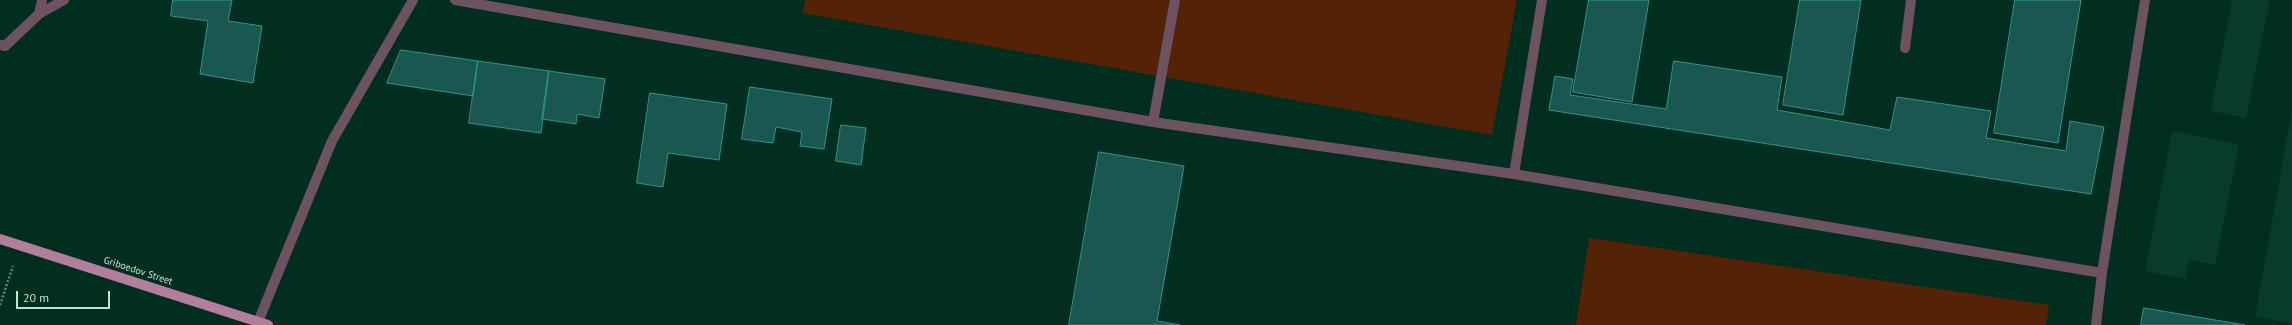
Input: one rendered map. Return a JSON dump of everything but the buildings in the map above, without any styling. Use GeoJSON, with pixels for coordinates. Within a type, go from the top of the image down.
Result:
{"type":"FeatureCollection","features":[{"type":"Feature","properties":{"kind":"main road","name":"Griboedov Street"},"geometry":{"type":"LineString","coordinates":[[0,239],[268,325]]}},
{"type":"Feature","properties":{"kind":"street"},"geometry":{"type":"LineString","coordinates":[[39,14],[42,0]]}},
{"type":"Feature","properties":{"kind":"street"},"geometry":{"type":"LineString","coordinates":[[0,46],[5,46],[39,14],[64,0]]}},
{"type":"Feature","properties":{"kind":"street"},"geometry":{"type":"LineString","coordinates":[[258,322],[332,141],[412,0]]}},
{"type":"Feature","properties":{"kind":"street"},"geometry":{"type":"LineString","coordinates":[[455,0],[1153,122],[1514,174],[2102,273]]}},
{"type":"Feature","properties":{"kind":"street"},"geometry":{"type":"LineString","coordinates":[[1153,122],[1175,0]]}},
{"type":"Feature","properties":{"kind":"street"},"geometry":{"type":"LineString","coordinates":[[1514,174],[1542,0]]}},
{"type":"Feature","properties":{"kind":"street"},"geometry":{"type":"LineString","coordinates":[[1905,48],[1911,0]]}},
{"type":"Feature","properties":{"kind":"street"},"geometry":{"type":"LineString","coordinates":[[2096,325],[2102,273],[2145,0]]}},
{"type":"Feature","properties":{"kind":"path"},"geometry":{"type":"LineString","coordinates":[[0,305],[20,245]]}},
{"type":"Feature","properties":{"kind":"shaded area"},"geometry":{"type":"Polygon","coordinates":[[[805,0],[1517,0],[1492,135],[802,13],[805,0]]]}},
{"type":"Feature","properties":{"kind":"shaded area"},"geometry":{"type":"Polygon","coordinates":[[[2232,0],[2270,0],[2246,118],[2211,111],[2232,0]]]}},
{"type":"Feature","properties":{"kind":"shaded area"},"geometry":{"type":"Polygon","coordinates":[[[2292,110],[2292,319],[2291,324],[2255,316],[2292,110]]]}},
{"type":"Feature","properties":{"kind":"shaded area"},"geometry":{"type":"Polygon","coordinates":[[[2172,131],[2239,144],[2215,265],[2189,260],[2185,279],[2145,271],[2172,131]]]}},
{"type":"Feature","properties":{"kind":"shaded area"},"geometry":{"type":"Polygon","coordinates":[[[1589,238],[2049,305],[2046,325],[1576,325],[1589,238]]]}}]}
